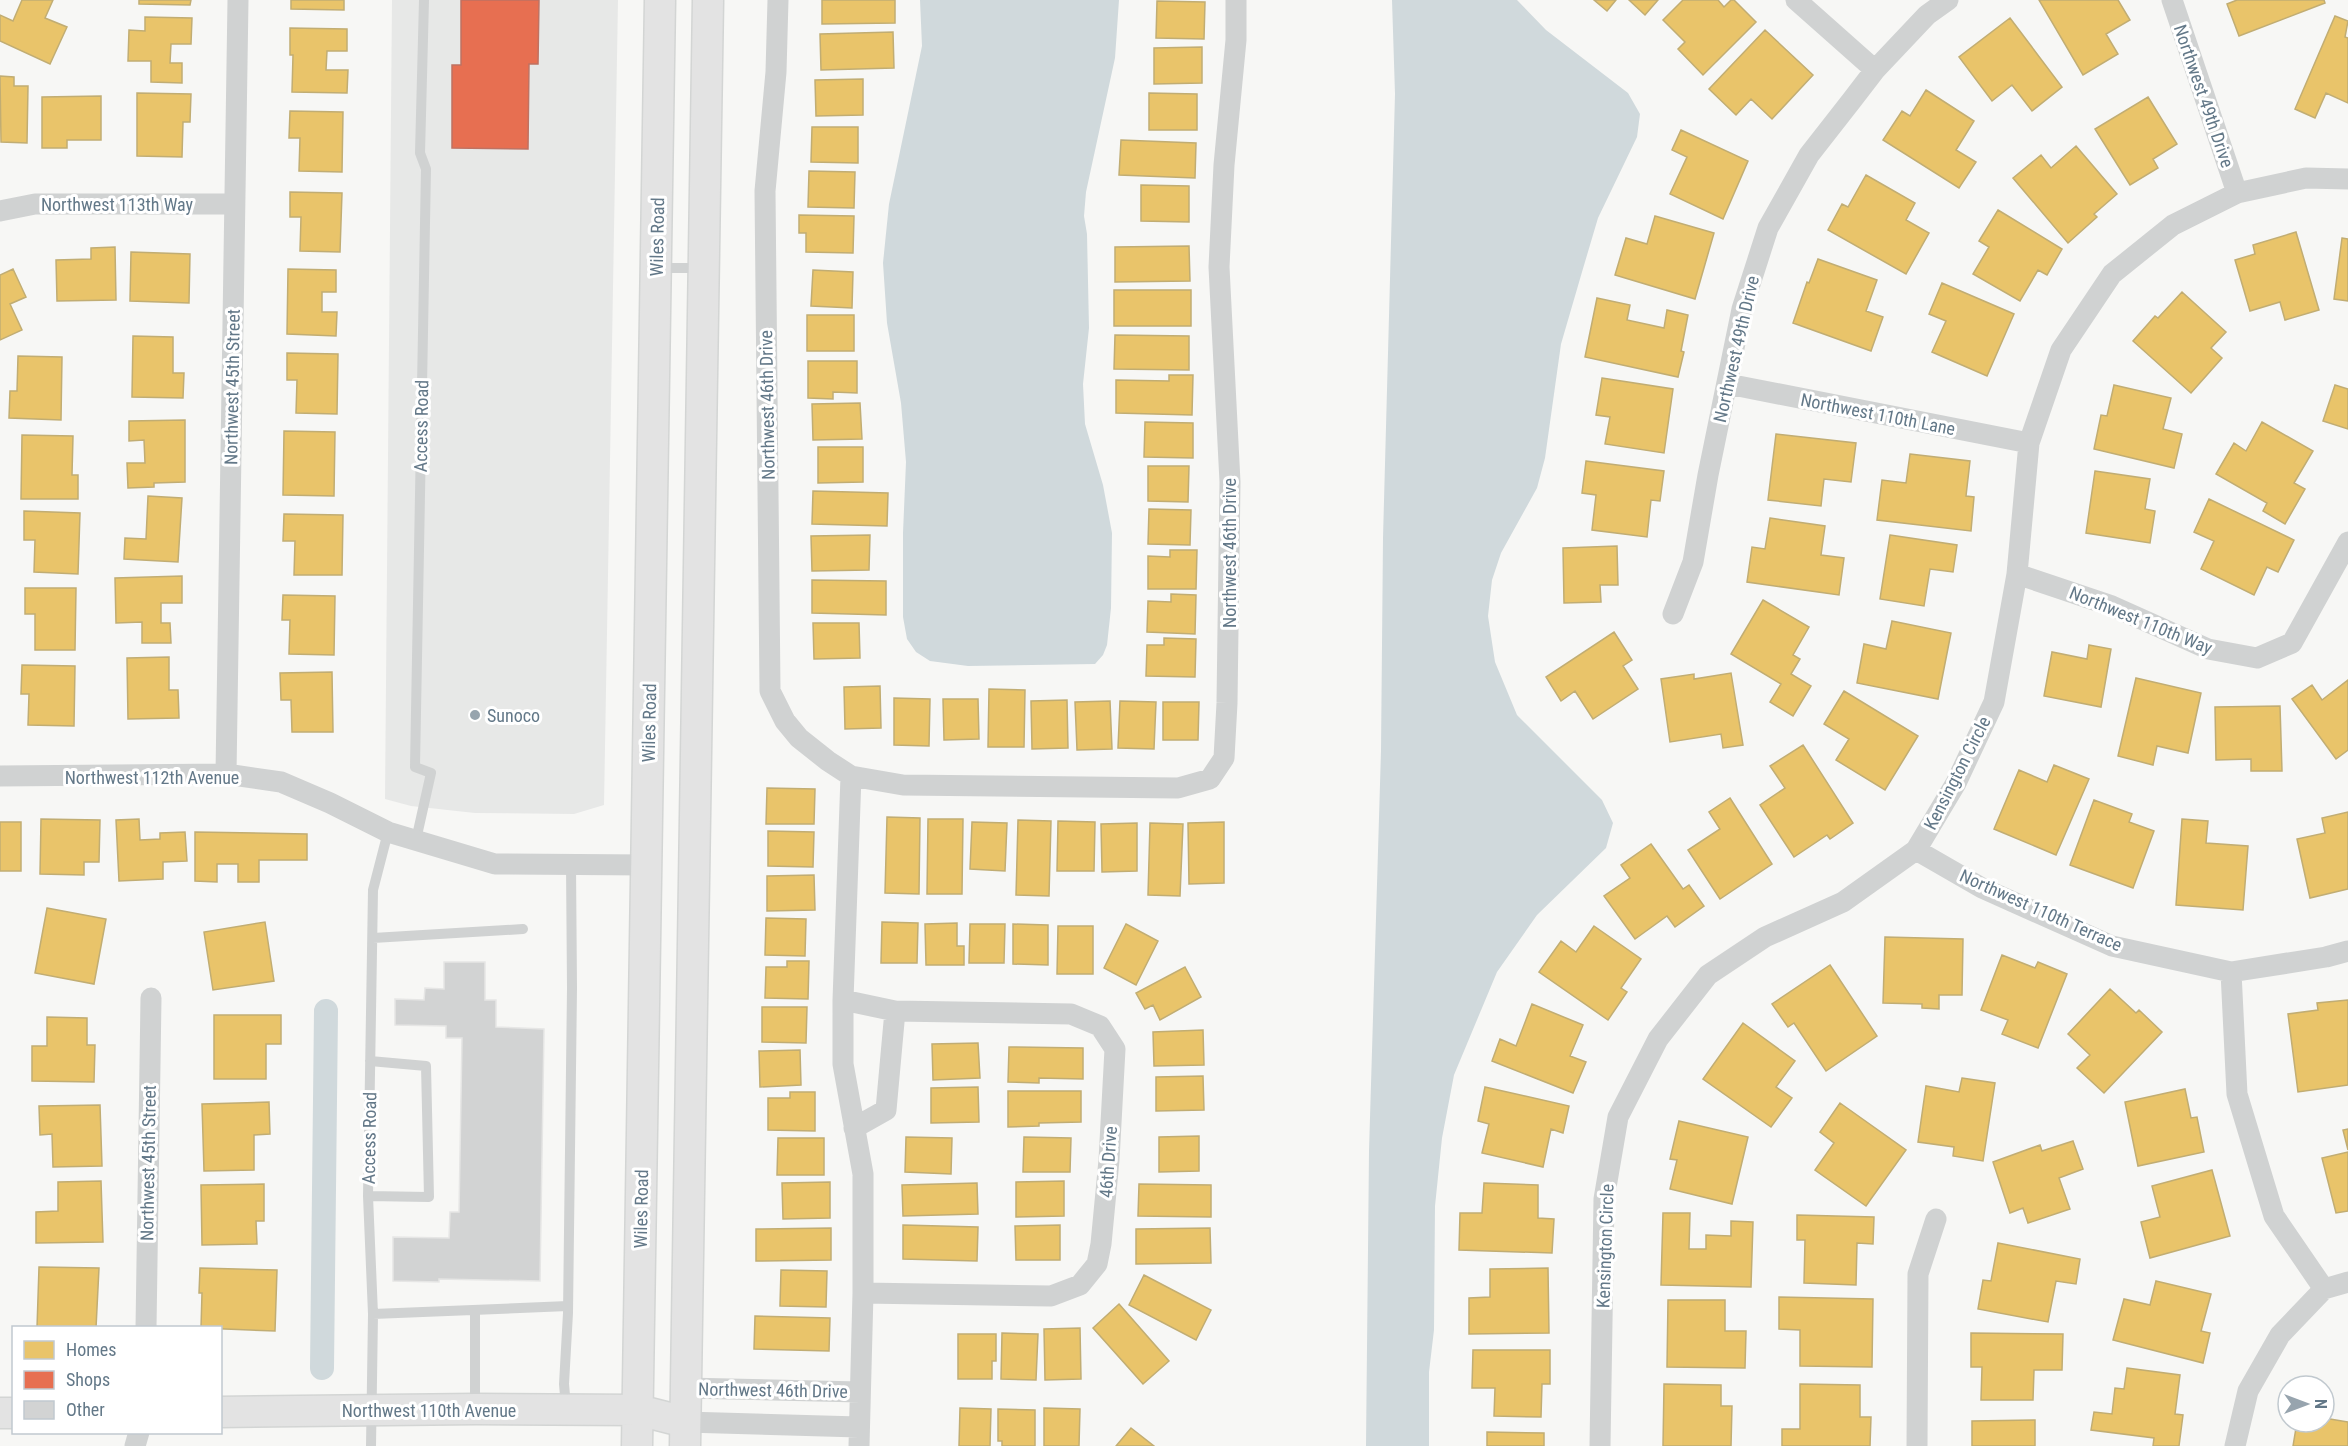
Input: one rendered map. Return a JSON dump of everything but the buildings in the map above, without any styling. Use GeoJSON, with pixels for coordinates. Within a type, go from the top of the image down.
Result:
{"type":"FeatureCollection","features":[{"type":"Feature","properties":{"kind":"main road","name":"Wiles Road"},"geometry":{"type":"LineString","coordinates":[[637,1446],[660,0]]}},
{"type":"Feature","properties":{"kind":"main road"},"geometry":{"type":"LineString","coordinates":[[685,1434],[708,0]]}},
{"type":"Feature","properties":{"kind":"main road"},"geometry":{"type":"LineString","coordinates":[[647,865],[676,893],[693,924]]}},
{"type":"Feature","properties":{"kind":"main road","name":"Northwest 110th Avenue"},"geometry":{"type":"LineString","coordinates":[[222,1412],[638,1410],[685,1388]]}},
{"type":"Feature","properties":{"kind":"main road","name":"Northwest 110th Avenue"},"geometry":{"type":"LineString","coordinates":[[638,1410],[685,1434]]}},
{"type":"Feature","properties":{"kind":"street","name":"Northwest 45th Street"},"geometry":{"type":"LineString","coordinates":[[226,774],[238,0]]}},
{"type":"Feature","properties":{"kind":"street","name":"Northwest 46th Drive"},"geometry":{"type":"LineString","coordinates":[[778,0],[776,72],[765,191],[770,691],[785,721],[799,738],[851,776],[903,785],[1178,788],[1210,779],[1224,759],[1230,482],[1219,267],[1224,165],[1236,40],[1236,0]]}},
{"type":"Feature","properties":{"kind":"street"},"geometry":{"type":"LineString","coordinates":[[1797,0],[1875,70]]}},
{"type":"Feature","properties":{"kind":"street","name":"Northwest 49th Drive"},"geometry":{"type":"LineString","coordinates":[[1673,614],[1693,562],[1708,475],[1742,309],[1768,228],[1809,155],[1875,70],[1928,15],[1948,0]]}},
{"type":"Feature","properties":{"kind":"street","name":"Northwest 49th Drive"},"geometry":{"type":"LineString","coordinates":[[2172,0],[2237,193]]}},
{"type":"Feature","properties":{"kind":"street","name":"Kensington Circle"},"geometry":{"type":"LineString","coordinates":[[1600,1446],[1604,1199],[1618,1117],[1658,1039],[1708,975],[1766,937],[1843,902],[1916,850],[1956,783],[1994,702],[2017,573],[2029,443],[2061,350],[2112,274],[2173,225],[2237,193],[2306,178],[2348,180]]}},
{"type":"Feature","properties":{"kind":"street","name":"Northwest 113th Way"},"geometry":{"type":"LineString","coordinates":[[0,211],[35,204],[234,204]]}},
{"type":"Feature","properties":{"kind":"street","name":"Northwest 110th Lane"},"geometry":{"type":"LineString","coordinates":[[1728,384],[2029,443]]}},
{"type":"Feature","properties":{"kind":"street","name":"Northwest 110th Way"},"geometry":{"type":"LineString","coordinates":[[2017,573],[2112,606],[2208,649],[2257,658],[2292,643],[2348,542]]}},
{"type":"Feature","properties":{"kind":"street","name":"Northwest 112th Avenue"},"geometry":{"type":"LineString","coordinates":[[0,776],[226,774],[281,782],[330,802],[388,832],[495,864],[647,865]]}},
{"type":"Feature","properties":{"kind":"street"},"geometry":{"type":"LineString","coordinates":[[851,776],[843,1064],[863,1174],[863,1293],[859,1437]]}},
{"type":"Feature","properties":{"kind":"street","name":"Northwest 110th Terrace"},"geometry":{"type":"LineString","coordinates":[[1916,850],[1982,888],[2112,946],[2231,972],[2326,957],[2348,951]]}},
{"type":"Feature","properties":{"kind":"street"},"geometry":{"type":"LineString","coordinates":[[2231,972],[2237,1094],[2274,1216],[2324,1289]]}},
{"type":"Feature","properties":{"kind":"street","name":"Northwest 45th Street"},"geometry":{"type":"LineString","coordinates":[[146,1326],[151,998]]}},
{"type":"Feature","properties":{"kind":"street","name":"46th Drive"},"geometry":{"type":"LineString","coordinates":[[843,1000],[895,1011],[1071,1014],[1100,1026],[1114,1049],[1109,1160],[1101,1244],[1097,1264],[1080,1285],[1051,1296],[863,1293]]}},
{"type":"Feature","properties":{"kind":"street"},"geometry":{"type":"LineString","coordinates":[[854,1128],[886,1110],[895,1011]]}},
{"type":"Feature","properties":{"kind":"street"},"geometry":{"type":"LineString","coordinates":[[1917,1446],[1918,1274],[1936,1219]]}},
{"type":"Feature","properties":{"kind":"street"},"geometry":{"type":"LineString","coordinates":[[2235,1446],[2248,1391],[2280,1335],[2324,1289],[2348,1282]]}},
{"type":"Feature","properties":{"kind":"street","name":"Northwest 46th Drive"},"geometry":{"type":"LineString","coordinates":[[685,1388],[860,1392]]}},
{"type":"Feature","properties":{"kind":"street","name":"Northwest 46th Drive"},"geometry":{"type":"LineString","coordinates":[[685,1434],[859,1437]]}},
{"type":"Feature","properties":{"kind":"lane","name":"Access Road"},"geometry":{"type":"LineString","coordinates":[[416,840],[431,773],[415,767],[426,169],[420,153],[424,0]]}},
{"type":"Feature","properties":{"kind":"lane"},"geometry":{"type":"LineString","coordinates":[[656,268],[703,268]]}},
{"type":"Feature","properties":{"kind":"lane","name":"Access Road"},"geometry":{"type":"LineString","coordinates":[[371,1446],[373,1314],[368,1196],[373,890],[388,832]]}},
{"type":"Feature","properties":{"kind":"lane"},"geometry":{"type":"LineString","coordinates":[[566,1410],[564,1384],[568,1306],[572,865]]}},
{"type":"Feature","properties":{"kind":"lane"},"geometry":{"type":"LineString","coordinates":[[373,938],[523,928]]}},
{"type":"Feature","properties":{"kind":"lane"},"geometry":{"type":"LineString","coordinates":[[368,1196],[429,1197],[426,1066],[370,1061]]}},
{"type":"Feature","properties":{"kind":"lane"},"geometry":{"type":"LineString","coordinates":[[373,1314],[568,1306]]}},
{"type":"Feature","properties":{"kind":"lane"},"geometry":{"type":"LineString","coordinates":[[474,1311],[476,1409]]}},
{"type":"Feature","properties":{"kind":"shaded area"},"geometry":{"type":"Polygon","coordinates":[[[392,0],[618,0],[604,805],[574,814],[475,813],[411,806],[385,799],[392,0]]]}},
{"type":"Feature","properties":{"kind":"shaded area"},"geometry":{"type":"Polygon","coordinates":[[[920,0],[1119,0],[1115,58],[1086,192],[1084,216],[1087,234],[1089,328],[1083,384],[1085,424],[1103,485],[1112,533],[1111,608],[1107,645],[1103,655],[1095,664],[968,666],[930,661],[916,652],[907,639],[903,617],[906,462],[901,403],[887,323],[883,263],[889,204],[922,46],[920,0]]]}},
{"type":"Feature","properties":{"kind":"shaded area"},"geometry":{"type":"Polygon","coordinates":[[[1392,0],[1517,0],[1546,30],[1628,93],[1640,114],[1637,137],[1598,218],[1561,344],[1545,458],[1537,488],[1501,553],[1492,580],[1488,616],[1495,662],[1517,715],[1602,800],[1613,823],[1606,848],[1537,915],[1497,972],[1454,1075],[1442,1138],[1435,1206],[1434,1330],[1429,1372],[1429,1446],[1366,1446],[1369,1151],[1381,751],[1383,538],[1395,94],[1392,0]]]}},
{"type":"Feature","properties":{"kind":"waterway"},"geometry":{"type":"LineString","coordinates":[[322,1368],[326,1011]]}},
{"type":"Feature","properties":{"kind":"place","name":"Sunoco"},"geometry":{"type":"Point","coordinates":[475,715]}}]}
